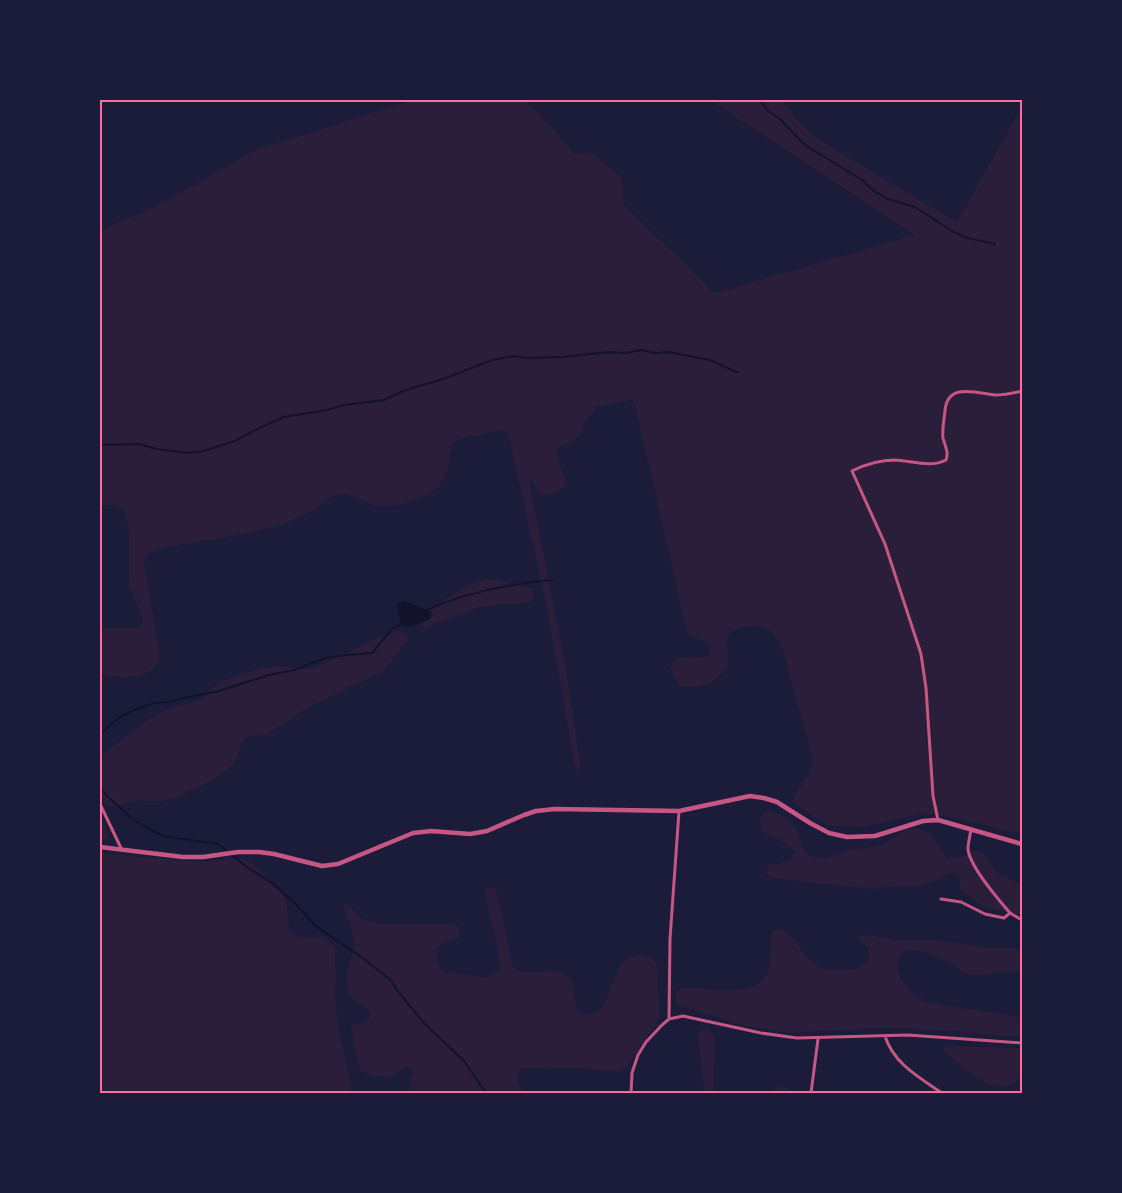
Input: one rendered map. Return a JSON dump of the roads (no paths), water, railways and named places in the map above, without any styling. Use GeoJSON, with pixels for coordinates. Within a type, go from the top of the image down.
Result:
{"type":"FeatureCollection","features":[{"type":"Feature","properties":{"kind":"street"},"geometry":{"type":"LineString","coordinates":[[938,820],[933,796],[926,688],[921,654],[885,544],[852,471],[876,461],[894,460],[941,463],[946,460],[948,455],[943,436],[945,408],[952,396],[965,390],[975,390],[996,395],[1022,391]]}},
{"type":"Feature","properties":{"kind":"street"},"geometry":{"type":"LineString","coordinates":[[100,847],[121,848],[183,857],[203,857],[238,852],[266,853],[322,866],[338,864],[413,833],[431,831],[470,834],[487,832],[536,811],[555,809],[679,811],[750,796],[777,802],[829,833],[860,838],[875,836],[923,821],[938,820],[1022,844]]}},
{"type":"Feature","properties":{"kind":"street"},"geometry":{"type":"LineString","coordinates":[[100,804],[121,848]]}},
{"type":"Feature","properties":{"kind":"street"},"geometry":{"type":"LineString","coordinates":[[669,1019],[670,939],[679,811]]}},
{"type":"Feature","properties":{"kind":"street"},"geometry":{"type":"LineString","coordinates":[[971,828],[968,850],[971,858],[988,885],[1010,913],[1022,920]]}},
{"type":"Feature","properties":{"kind":"street"},"geometry":{"type":"LineString","coordinates":[[941,899],[961,902],[985,914],[1004,918],[1010,913]]}},
{"type":"Feature","properties":{"kind":"street"},"geometry":{"type":"LineString","coordinates":[[631,1093],[632,1073],[638,1056],[646,1042],[669,1019],[683,1016],[761,1033],[797,1038],[818,1039],[908,1035],[1022,1043]]}},
{"type":"Feature","properties":{"kind":"street"},"geometry":{"type":"LineString","coordinates":[[885,1036],[888,1045],[899,1060],[914,1074],[942,1093]]}},
{"type":"Feature","properties":{"kind":"street"},"geometry":{"type":"LineString","coordinates":[[811,1093],[818,1039]]}},
{"type":"Feature","properties":{"kind":"waterway"},"geometry":{"type":"LineString","coordinates":[[760,100],[768,111],[780,119],[805,145],[862,180],[874,191],[888,199],[915,207],[952,231],[967,238],[995,244]]}},
{"type":"Feature","properties":{"kind":"waterway"},"geometry":{"type":"LineString","coordinates":[[100,445],[139,444],[157,449],[187,453],[203,451],[235,441],[284,417],[327,410],[344,405],[384,400],[403,391],[446,378],[492,360],[513,356],[527,358],[563,357],[609,352],[626,353],[641,350],[656,353],[668,352],[710,360],[738,373]]}},
{"type":"Feature","properties":{"kind":"waterway"},"geometry":{"type":"LineString","coordinates":[[426,610],[487,590],[552,580]]}},
{"type":"Feature","properties":{"kind":"waterway"},"geometry":{"type":"LineString","coordinates":[[100,734],[119,718],[136,709],[154,703],[170,702],[219,691],[269,675],[294,670],[326,658],[372,653],[392,629],[402,623]]}},
{"type":"Feature","properties":{"kind":"waterway"},"geometry":{"type":"LineString","coordinates":[[100,789],[132,819],[146,827],[163,836],[218,844],[244,865],[273,884],[293,901],[316,926],[392,981],[396,989],[423,1022],[464,1061],[486,1093]]}}]}
